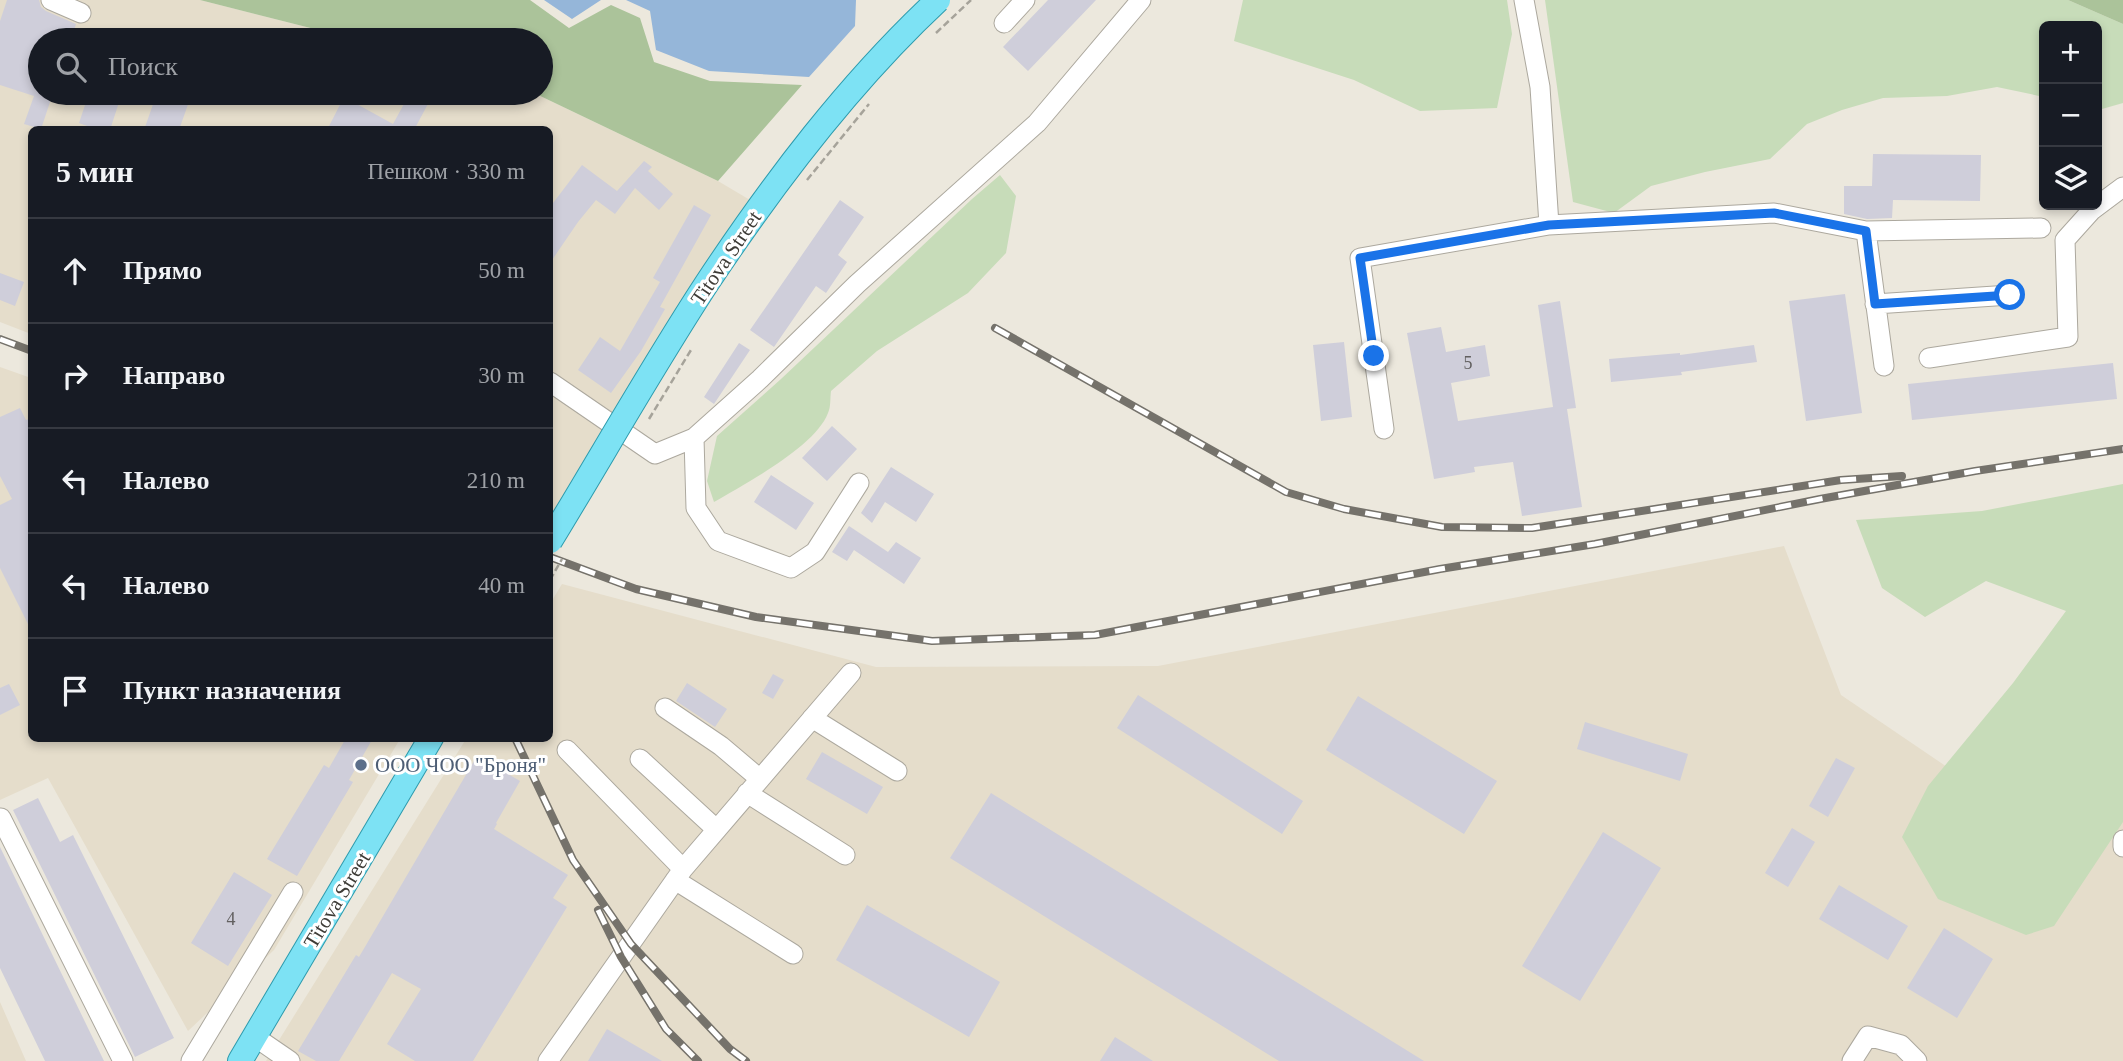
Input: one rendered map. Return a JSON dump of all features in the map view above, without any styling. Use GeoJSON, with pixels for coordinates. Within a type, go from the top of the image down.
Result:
{"type":"FeatureCollection","features":[{"type":"Feature","properties":{"kind":"main road","name":"Titova Street"},"geometry":{"type":"LineString","coordinates":[[557,549],[707,283],[814,135],[875,65],[939,0]]}},
{"type":"Feature","properties":{"kind":"main road","name":"Titova Street"},"geometry":{"type":"LineString","coordinates":[[240,1061],[429,742]]}},
{"type":"Feature","properties":{"kind":"lane"},"geometry":{"type":"LineString","coordinates":[[51,0],[81,13]]}},
{"type":"Feature","properties":{"kind":"lane"},"geometry":{"type":"LineString","coordinates":[[1004,23],[1025,0]]}},
{"type":"Feature","properties":{"kind":"lane"},"geometry":{"type":"LineString","coordinates":[[553,384],[655,454],[694,438],[760,379],[857,284],[1037,122],[1141,0]]}},
{"type":"Feature","properties":{"kind":"lane"},"geometry":{"type":"LineString","coordinates":[[1524,0],[1540,87],[1549,225]]}},
{"type":"Feature","properties":{"kind":"lane"},"geometry":{"type":"LineString","coordinates":[[1929,358],[2068,337],[2065,240],[2091,210],[2123,187]]}},
{"type":"Feature","properties":{"kind":"lane"},"geometry":{"type":"LineString","coordinates":[[1384,429],[1360,258],[1549,225],[1774,213],[1866,231],[2041,228]]}},
{"type":"Feature","properties":{"kind":"lane"},"geometry":{"type":"LineString","coordinates":[[1866,231],[1884,366]]}},
{"type":"Feature","properties":{"kind":"lane"},"geometry":{"type":"LineString","coordinates":[[1875,304],[2010,295]]}},
{"type":"Feature","properties":{"kind":"lane"},"geometry":{"type":"LineString","coordinates":[[694,438],[696,509],[718,541],[791,568],[815,552],[859,483]]}},
{"type":"Feature","properties":{"kind":"lane"},"geometry":{"type":"LineString","coordinates":[[548,1061],[679,874],[851,673]]}},
{"type":"Feature","properties":{"kind":"lane"},"geometry":{"type":"LineString","coordinates":[[666,708],[721,746],[753,786],[845,855]]}},
{"type":"Feature","properties":{"kind":"lane"},"geometry":{"type":"LineString","coordinates":[[812,718],[897,771]]}},
{"type":"Feature","properties":{"kind":"lane"},"geometry":{"type":"LineString","coordinates":[[567,750],[679,874],[793,954]]}},
{"type":"Feature","properties":{"kind":"lane"},"geometry":{"type":"LineString","coordinates":[[640,759],[716,829]]}},
{"type":"Feature","properties":{"kind":"lane"},"geometry":{"type":"LineString","coordinates":[[1,818],[123,1061]]}},
{"type":"Feature","properties":{"kind":"lane"},"geometry":{"type":"LineString","coordinates":[[2123,841],[2123,848]]}},
{"type":"Feature","properties":{"kind":"lane"},"geometry":{"type":"LineString","coordinates":[[191,1061],[293,892]]}},
{"type":"Feature","properties":{"kind":"lane"},"geometry":{"type":"LineString","coordinates":[[1852,1061],[1868,1036],[1900,1045],[1917,1061]]}},
{"type":"Feature","properties":{"kind":"lane"},"geometry":{"type":"LineString","coordinates":[[255,1037],[290,1061]]}},
{"type":"Feature","properties":{"kind":"path"},"geometry":{"type":"LineString","coordinates":[[935,34],[971,0]]}},
{"type":"Feature","properties":{"kind":"path"},"geometry":{"type":"LineString","coordinates":[[804,183],[870,102]]}},
{"type":"Feature","properties":{"kind":"path"},"geometry":{"type":"LineString","coordinates":[[643,428],[695,341]]}},
{"type":"Feature","properties":{"kind":"path"},"geometry":{"type":"LineString","coordinates":[[553,567],[557,549]]}},
{"type":"Feature","properties":{"kind":"shaded area"},"geometry":{"type":"Polygon","coordinates":[[[0,0],[200,0],[311,28],[28,28],[28,105],[553,105],[553,102],[718,181],[750,200],[553,517],[553,126],[28,126],[28,333],[0,322],[0,0]]]}},
{"type":"Feature","properties":{"kind":"shaded area"},"geometry":{"type":"Polygon","coordinates":[[[0,367],[28,377],[28,742],[398,742],[274,950],[188,1031],[48,778],[0,800],[0,367]]]}},
{"type":"Feature","properties":{"kind":"shaded area"},"geometry":{"type":"Polygon","coordinates":[[[1784,546],[1841,695],[2090,864],[2123,817],[2123,1061],[266,1061],[464,742],[553,742],[553,599],[562,584],[876,667],[1158,666],[1784,546]]]}},
{"type":"Feature","properties":{"kind":"shaded area"},"geometry":{"type":"Polygon","coordinates":[[[0,1002],[26,1061],[0,1061],[0,1002]]]}},
{"type":"Feature","properties":{"kind":"green space"},"geometry":{"type":"Polygon","coordinates":[[[200,0],[530,0],[569,28],[611,5],[640,18],[654,62],[710,81],[802,85],[718,181],[553,102],[553,28],[311,28],[200,0]]]}},
{"type":"Feature","properties":{"kind":"green space"},"geometry":{"type":"Polygon","coordinates":[[[1243,0],[1507,0],[1512,34],[1497,108],[1420,111],[1354,80],[1234,41],[1243,0]]]}},
{"type":"Feature","properties":{"kind":"green space"},"geometry":{"type":"Polygon","coordinates":[[[1545,0],[2068,0],[2123,24],[2123,103],[2102,109],[2102,21],[2039,21],[2039,96],[1997,87],[1947,96],[1883,98],[1807,124],[1770,159],[1651,186],[1614,213],[1573,202],[1545,0]]]}},
{"type":"Feature","properties":{"kind":"green space"},"geometry":{"type":"Polygon","coordinates":[[[2068,0],[2123,0],[2123,24],[2068,0]]]}},
{"type":"Feature","properties":{"kind":"green space"},"geometry":{"type":"Polygon","coordinates":[[[1000,175],[1016,196],[1006,253],[968,293],[877,351],[831,391],[829,411],[821,426],[795,451],[714,502],[707,481],[717,436],[1000,175]]]}},
{"type":"Feature","properties":{"kind":"green space"},"geometry":{"type":"Polygon","coordinates":[[[2123,484],[2123,822],[2054,926],[2026,935],[1938,899],[1902,837],[1928,786],[2013,683],[2066,611],[1986,581],[1925,617],[1882,588],[1856,520],[1982,511],[2123,484]]]}},
{"type":"Feature","properties":{"kind":"water"},"geometry":{"type":"Polygon","coordinates":[[[544,0],[601,0],[572,19],[544,0]]]}},
{"type":"Feature","properties":{"kind":"water"},"geometry":{"type":"Polygon","coordinates":[[[626,0],[856,0],[855,26],[809,77],[709,71],[656,50],[650,11],[626,0]]]}},
{"type":"Feature","properties":{"kind":"building"},"geometry":{"type":"Polygon","coordinates":[[[7,0],[39,0],[46,11],[76,24],[75,28],[28,28],[28,94],[0,85],[0,21],[7,0]]]}},
{"type":"Feature","properties":{"kind":"building"},"geometry":{"type":"Polygon","coordinates":[[[1048,0],[1096,0],[1028,71],[1003,47],[1048,0]]]}},
{"type":"Feature","properties":{"kind":"building"},"geometry":{"type":"Polygon","coordinates":[[[31,105],[49,105],[42,126],[24,124],[31,105]]]}},
{"type":"Feature","properties":{"kind":"building"},"geometry":{"type":"Polygon","coordinates":[[[85,105],[118,105],[111,126],[87,126],[79,123],[85,105]]]}},
{"type":"Feature","properties":{"kind":"building"},"geometry":{"type":"Polygon","coordinates":[[[153,105],[188,105],[180,126],[145,126],[153,105]]]}},
{"type":"Feature","properties":{"kind":"building"},"geometry":{"type":"Polygon","coordinates":[[[340,105],[359,105],[393,124],[403,105],[427,105],[416,126],[329,126],[340,105]]]}},
{"type":"Feature","properties":{"kind":"building"},"geometry":{"type":"Polygon","coordinates":[[[1873,154],[1981,155],[1980,201],[1893,200],[1892,218],[1867,219],[1844,214],[1844,186],[1872,186],[1873,154]]]}},
{"type":"Feature","properties":{"kind":"building"},"geometry":{"type":"Polygon","coordinates":[[[644,161],[652,167],[648,171],[673,194],[659,210],[635,188],[615,214],[596,200],[553,259],[553,203],[582,165],[617,191],[644,161]]]}},
{"type":"Feature","properties":{"kind":"building"},"geometry":{"type":"Polygon","coordinates":[[[840,200],[864,217],[838,255],[847,262],[826,293],[816,286],[774,347],[750,330],[840,200]]]}},
{"type":"Feature","properties":{"kind":"building"},"geometry":{"type":"Polygon","coordinates":[[[694,205],[711,215],[660,307],[665,309],[641,351],[611,393],[578,370],[600,337],[620,351],[660,282],[653,278],[694,205]]]}},
{"type":"Feature","properties":{"kind":"building"},"geometry":{"type":"Polygon","coordinates":[[[0,273],[24,282],[15,306],[0,300],[0,273]]]}},
{"type":"Feature","properties":{"kind":"building"},"geometry":{"type":"Polygon","coordinates":[[[1845,294],[1862,413],[1806,421],[1789,301],[1845,294]]]}},
{"type":"Feature","properties":{"kind":"building"},"geometry":{"type":"Polygon","coordinates":[[[1560,301],[1576,408],[1567,409],[1582,507],[1522,516],[1513,462],[1474,467],[1475,472],[1434,479],[1407,333],[1441,327],[1446,352],[1485,345],[1490,376],[1451,383],[1458,421],[1553,407],[1538,305],[1560,301]]]}},
{"type":"Feature","properties":{"kind":"building"},"geometry":{"type":"Polygon","coordinates":[[[1344,342],[1352,417],[1321,421],[1313,345],[1344,342]]]}},
{"type":"Feature","properties":{"kind":"building"},"geometry":{"type":"Polygon","coordinates":[[[739,343],[750,350],[714,404],[704,397],[739,343]]]}},
{"type":"Feature","properties":{"kind":"building"},"geometry":{"type":"Polygon","coordinates":[[[1754,345],[1757,362],[1681,372],[1682,375],[1611,382],[1609,359],[1680,355],[1754,345]]]}},
{"type":"Feature","properties":{"kind":"building"},"geometry":{"type":"Polygon","coordinates":[[[2113,363],[2117,399],[1912,420],[1908,384],[2113,363]]]}},
{"type":"Feature","properties":{"kind":"building"},"geometry":{"type":"Polygon","coordinates":[[[20,408],[28,419],[28,624],[0,568],[0,505],[12,499],[0,476],[0,417],[20,408]]]}},
{"type":"Feature","properties":{"kind":"building"},"geometry":{"type":"Polygon","coordinates":[[[832,426],[857,449],[827,481],[802,458],[832,426]]]}},
{"type":"Feature","properties":{"kind":"building"},"geometry":{"type":"Polygon","coordinates":[[[891,467],[934,494],[916,522],[885,502],[872,523],[861,513],[891,467]]]}},
{"type":"Feature","properties":{"kind":"building"},"geometry":{"type":"Polygon","coordinates":[[[771,475],[814,503],[796,530],[754,502],[771,475]]]}},
{"type":"Feature","properties":{"kind":"building"},"geometry":{"type":"Polygon","coordinates":[[[849,526],[888,552],[896,542],[921,558],[904,584],[854,550],[847,561],[832,552],[849,526]]]}},
{"type":"Feature","properties":{"kind":"building"},"geometry":{"type":"Polygon","coordinates":[[[773,674],[784,680],[773,699],[762,693],[773,674]]]}},
{"type":"Feature","properties":{"kind":"building"},"geometry":{"type":"Polygon","coordinates":[[[687,683],[727,709],[715,727],[676,701],[687,683]]]}},
{"type":"Feature","properties":{"kind":"building"},"geometry":{"type":"Polygon","coordinates":[[[9,684],[20,705],[0,715],[0,688],[9,684]]]}},
{"type":"Feature","properties":{"kind":"building"},"geometry":{"type":"Polygon","coordinates":[[[1138,695],[1303,801],[1282,834],[1117,728],[1138,695]]]}},
{"type":"Feature","properties":{"kind":"building"},"geometry":{"type":"Polygon","coordinates":[[[1358,696],[1497,781],[1464,834],[1326,750],[1358,696]]]}},
{"type":"Feature","properties":{"kind":"building"},"geometry":{"type":"Polygon","coordinates":[[[1585,722],[1688,754],[1680,781],[1577,749],[1585,722]]]}},
{"type":"Feature","properties":{"kind":"building"},"geometry":{"type":"Polygon","coordinates":[[[344,742],[371,742],[349,780],[353,782],[297,876],[267,859],[324,765],[329,768],[344,742]]]}},
{"type":"Feature","properties":{"kind":"building"},"geometry":{"type":"Polygon","coordinates":[[[822,752],[883,787],[867,814],[806,779],[822,752]]]}},
{"type":"Feature","properties":{"kind":"building"},"geometry":{"type":"Polygon","coordinates":[[[477,756],[520,781],[494,829],[568,875],[553,898],[567,907],[473,1061],[415,1061],[387,1044],[421,989],[392,973],[339,1061],[316,1061],[298,1051],[356,955],[359,957],[477,756]]]}},
{"type":"Feature","properties":{"kind":"building"},"geometry":{"type":"Polygon","coordinates":[[[1836,758],[1855,768],[1828,817],[1809,806],[1836,758]]]}},
{"type":"Feature","properties":{"kind":"building"},"geometry":{"type":"Polygon","coordinates":[[[991,793],[1424,1061],[1279,1061],[950,858],[991,793]]]}},
{"type":"Feature","properties":{"kind":"building"},"geometry":{"type":"Polygon","coordinates":[[[38,798],[60,842],[73,835],[174,1038],[135,1057],[13,810],[38,798]]]}},
{"type":"Feature","properties":{"kind":"building"},"geometry":{"type":"Polygon","coordinates":[[[1792,828],[1815,842],[1788,887],[1765,873],[1792,828]]]}},
{"type":"Feature","properties":{"kind":"building"},"geometry":{"type":"Polygon","coordinates":[[[1603,832],[1661,868],[1580,1001],[1522,966],[1603,832]]]}},
{"type":"Feature","properties":{"kind":"building"},"geometry":{"type":"Polygon","coordinates":[[[0,847],[104,1061],[45,1061],[0,968],[0,847]]]}},
{"type":"Feature","properties":{"kind":"building"},"geometry":{"type":"Polygon","coordinates":[[[234,872],[272,895],[228,966],[191,943],[234,872]]]}},
{"type":"Feature","properties":{"kind":"building"},"geometry":{"type":"Polygon","coordinates":[[[1839,885],[1908,926],[1888,960],[1819,919],[1839,885]]]}},
{"type":"Feature","properties":{"kind":"building"},"geometry":{"type":"Polygon","coordinates":[[[867,905],[1000,982],[969,1037],[836,960],[867,905]]]}},
{"type":"Feature","properties":{"kind":"building"},"geometry":{"type":"Polygon","coordinates":[[[1944,928],[1993,959],[1957,1018],[1907,988],[1944,928]]]}},
{"type":"Feature","properties":{"kind":"building"},"geometry":{"type":"Polygon","coordinates":[[[607,1029],[662,1061],[588,1061],[607,1029]]]}},
{"type":"Feature","properties":{"kind":"building"},"geometry":{"type":"Polygon","coordinates":[[[1115,1037],[1153,1061],[1100,1061],[1115,1037]]]}},
{"type":"Feature","properties":{"kind":"railway"},"geometry":{"type":"LineString","coordinates":[[995,328],[1286,492],[1344,509],[1442,527],[1532,528],[1841,480],[1902,476]]}},
{"type":"Feature","properties":{"kind":"railway"},"geometry":{"type":"LineString","coordinates":[[0,339],[28,350]]}},
{"type":"Feature","properties":{"kind":"railway"},"geometry":{"type":"LineString","coordinates":[[553,558],[636,589],[756,617],[932,641],[1095,635],[1440,569],[1595,544],[1820,499],[1975,471],[2123,449]]}},
{"type":"Feature","properties":{"kind":"railway"},"geometry":{"type":"LineString","coordinates":[[517,742],[573,860],[631,944],[730,1049],[746,1061]]}},
{"type":"Feature","properties":{"kind":"railway"},"geometry":{"type":"LineString","coordinates":[[598,910],[621,957],[666,1029],[698,1061]]}},
{"type":"Feature","properties":{"kind":"place","name":"ООО ЧОО \"Броня\""},"geometry":{"type":"Point","coordinates":[361,765]}},
{"type":"Feature","properties":{"kind":"route"},"geometry":{"type":"LineString","coordinates":[[1374,356],[1360,258],[1549,225],[1774,213],[1866,231],[1875,304],[2010,295]]}}]}
